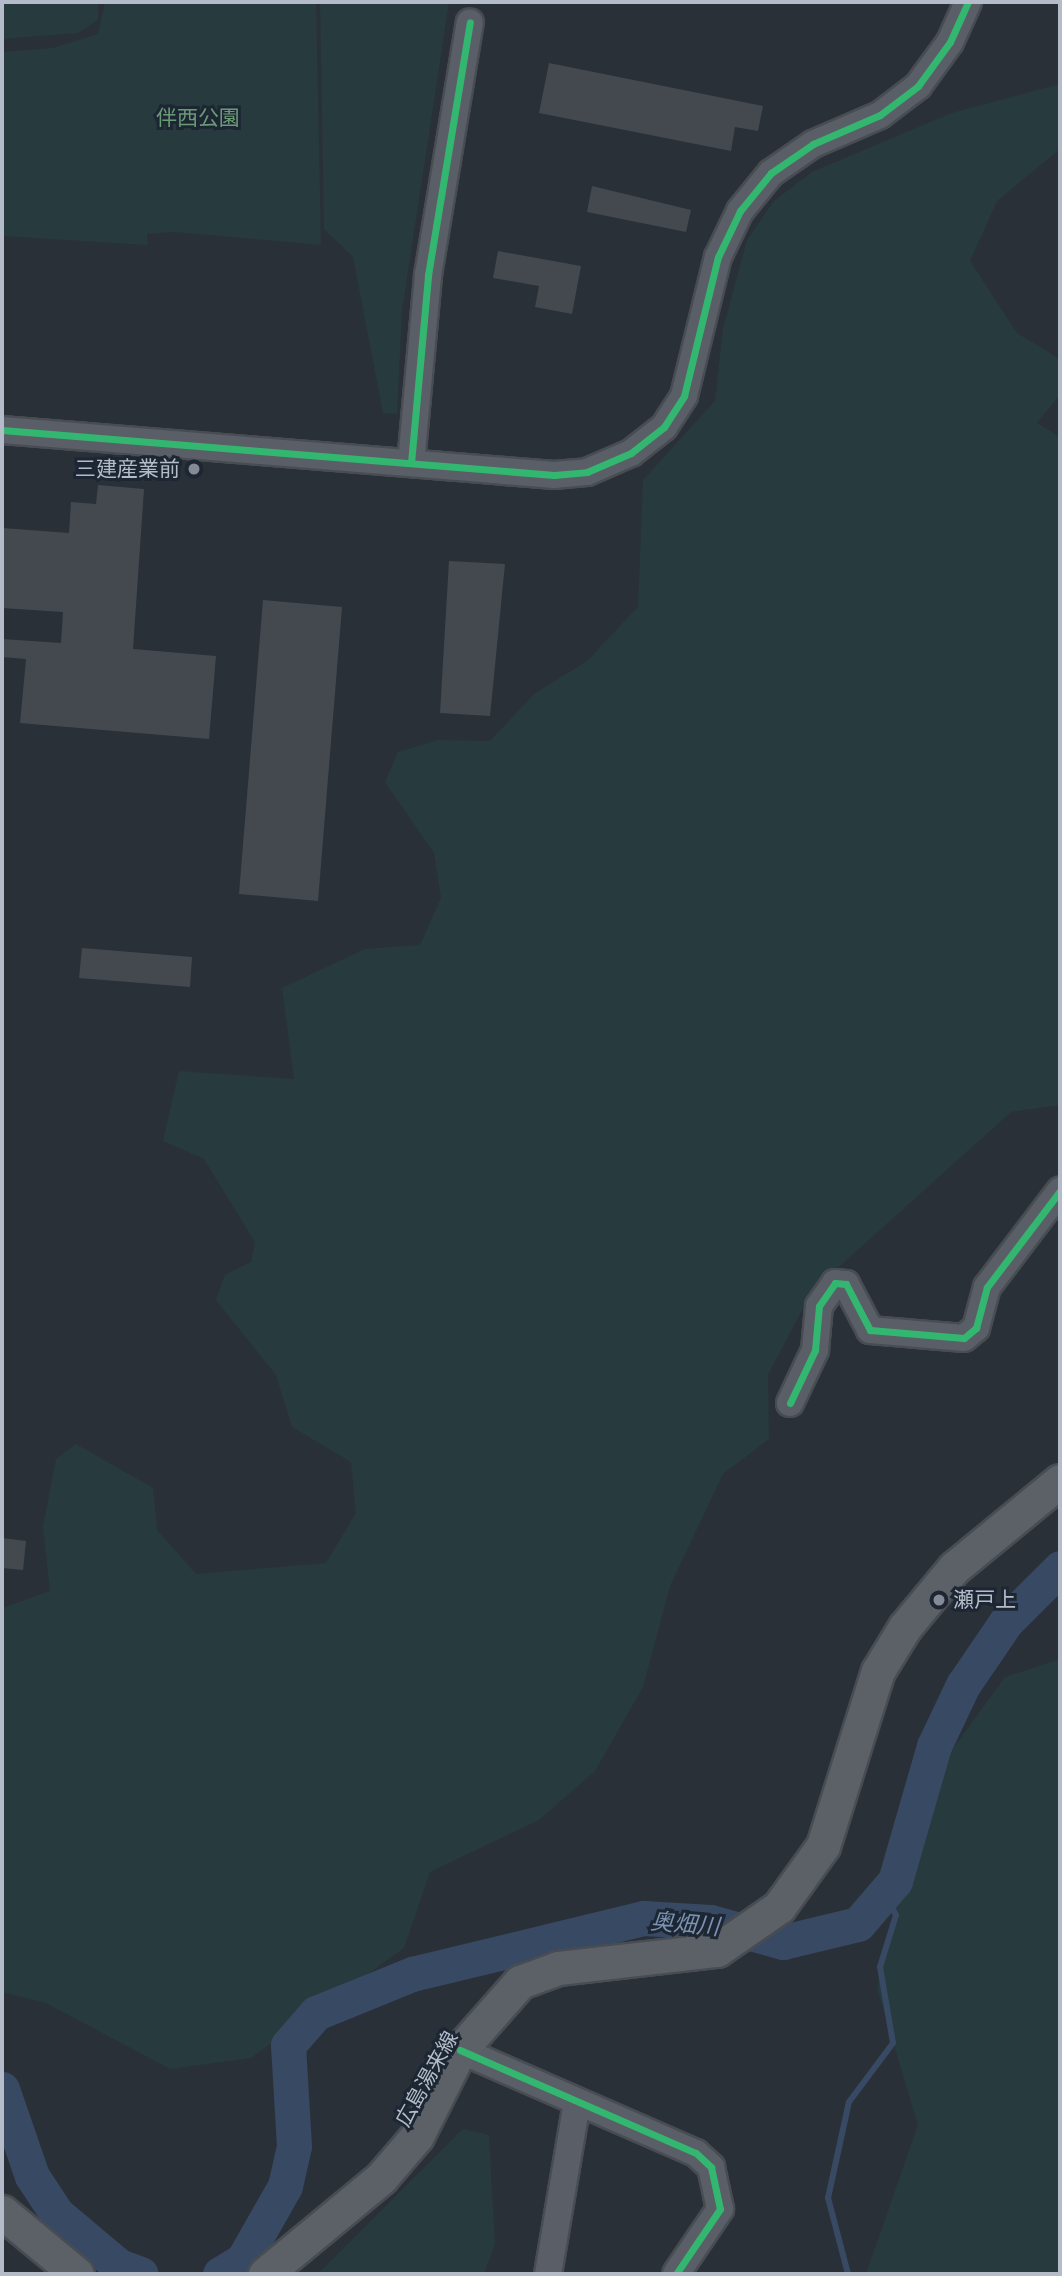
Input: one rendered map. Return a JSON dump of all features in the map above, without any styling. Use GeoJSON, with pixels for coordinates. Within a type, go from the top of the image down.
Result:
{"type":"FeatureCollection","features":[{"type":"Feature","properties":{"kind":"main road","name":"広島湯来線"},"geometry":{"type":"LineString","coordinates":[[265,2274],[381,2178],[417,2136],[460,2050],[520,1982],[558,1968],[689,1958],[727,1945],[779,1907],[823,1846],[878,1671],[905,1627],[954,1568],[1060,1480]]}},
{"type":"Feature","properties":{"kind":"main road"},"geometry":{"type":"LineString","coordinates":[[2,2212],[77,2274]]}},
{"type":"Feature","properties":{"kind":"street"},"geometry":{"type":"LineString","coordinates":[[2,430],[411,463],[587,472],[631,453],[664,427],[684,396],[718,257],[740,211],[771,173],[802,151],[880,115],[918,86],[950,42],[968,2]]}},
{"type":"Feature","properties":{"kind":"street"},"geometry":{"type":"LineString","coordinates":[[411,463],[428,275],[470,22]]}},
{"type":"Feature","properties":{"kind":"street"},"geometry":{"type":"LineString","coordinates":[[790,1403],[815,1350],[820,1306],[835,1283],[846,1284],[870,1330],[964,1338],[976,1328],[987,1287],[1060,1191]]}},
{"type":"Feature","properties":{"kind":"street"},"geometry":{"type":"LineString","coordinates":[[460,2050],[696,2153],[711,2167],[720,2209],[676,2274]]}},
{"type":"Feature","properties":{"kind":"street"},"geometry":{"type":"LineString","coordinates":[[548,2274],[577,2102]]}},
{"type":"Feature","properties":{"kind":"green space"},"geometry":{"type":"Polygon","coordinates":[[[2,2],[98,2],[98,20],[78,33],[2,39],[2,2]]]}},
{"type":"Feature","properties":{"kind":"green space","name":"伴西公園"},"geometry":{"type":"Polygon","coordinates":[[[105,2],[316,2],[321,245],[174,232],[147,234],[148,245],[2,236],[2,52],[53,48],[98,34],[105,2]]]}},
{"type":"Feature","properties":{"kind":"green space"},"geometry":{"type":"Polygon","coordinates":[[[320,2],[449,2],[402,311],[397,414],[383,413],[353,257],[324,229],[320,2]]]}},
{"type":"Feature","properties":{"kind":"green space"},"geometry":{"type":"Polygon","coordinates":[[[1060,84],[1060,149],[997,201],[970,261],[1017,333],[1060,359],[1060,395],[1037,423],[1060,437],[1060,1105],[1011,1112],[812,1291],[768,1375],[769,1439],[723,1474],[670,1586],[643,1687],[595,1771],[539,1820],[430,1872],[404,1948],[251,2058],[170,2069],[46,2003],[2,1992],[2,1608],[50,1591],[43,1527],[56,1459],[76,1444],[153,1488],[157,1530],[196,1574],[326,1563],[356,1513],[351,1462],[292,1427],[276,1375],[216,1300],[225,1275],[251,1262],[255,1242],[204,1159],[163,1141],[179,1071],[294,1079],[282,988],[365,949],[420,945],[441,898],[434,853],[385,782],[398,752],[438,740],[490,741],[534,694],[587,661],[638,607],[643,480],[715,401],[723,329],[747,240],[774,201],[812,172],[952,113],[1060,84]]]}},
{"type":"Feature","properties":{"kind":"green space"},"geometry":{"type":"Polygon","coordinates":[[[1060,1659],[1060,2274],[866,2274],[918,2125],[877,1988],[912,1835],[949,1754],[1005,1677],[1060,1659]]]}},
{"type":"Feature","properties":{"kind":"green space"},"geometry":{"type":"Polygon","coordinates":[[[463,2129],[489,2135],[495,2244],[484,2274],[318,2274],[463,2129]]]}},
{"type":"Feature","properties":{"kind":"building"},"geometry":{"type":"Polygon","coordinates":[[[549,63],[763,106],[758,131],[735,127],[731,151],[539,113],[549,63]]]}},
{"type":"Feature","properties":{"kind":"building"},"geometry":{"type":"Polygon","coordinates":[[[592,186],[691,210],[686,232],[587,212],[592,186]]]}},
{"type":"Feature","properties":{"kind":"building"},"geometry":{"type":"Polygon","coordinates":[[[498,251],[581,266],[572,314],[535,307],[539,286],[493,278],[498,251]]]}},
{"type":"Feature","properties":{"kind":"building"},"geometry":{"type":"Polygon","coordinates":[[[98,485],[144,489],[133,649],[216,656],[209,739],[20,723],[26,659],[2,657],[2,639],[61,643],[63,612],[2,608],[2,528],[69,533],[71,502],[96,504],[98,485]]]}},
{"type":"Feature","properties":{"kind":"building"},"geometry":{"type":"Polygon","coordinates":[[[449,561],[505,564],[490,716],[440,713],[449,561]]]}},
{"type":"Feature","properties":{"kind":"building"},"geometry":{"type":"Polygon","coordinates":[[[263,600],[342,607],[318,901],[239,894],[263,600]]]}},
{"type":"Feature","properties":{"kind":"building"},"geometry":{"type":"Polygon","coordinates":[[[82,948],[192,957],[190,987],[79,978],[82,948]]]}},
{"type":"Feature","properties":{"kind":"building"},"geometry":{"type":"Polygon","coordinates":[[[2,1538],[26,1541],[23,1570],[2,1568],[2,1538]]]}},
{"type":"Feature","properties":{"kind":"waterway","name":"奥畑川"},"geometry":{"type":"LineString","coordinates":[[220,2274],[243,2260],[285,2186],[294,2146],[288,2045],[316,2013],[412,1974],[644,1918],[710,1922],[783,1942],[858,1924],[895,1881],[934,1746],[963,1685],[1006,1622],[1060,1568]]}},
{"type":"Feature","properties":{"kind":"waterway"},"geometry":{"type":"LineString","coordinates":[[848,2274],[828,2198],[849,2102],[893,2043],[880,1967],[896,1915],[886,1896]]}},
{"type":"Feature","properties":{"kind":"waterway","name":"奥畑川"},"geometry":{"type":"LineString","coordinates":[[2,2089],[32,2176],[57,2214],[119,2266],[141,2274]]}},
{"type":"Feature","properties":{"kind":"cycle path"},"geometry":{"type":"LineString","coordinates":[[2,430],[554,475],[587,472],[631,453],[664,427],[684,396],[718,257],[740,211],[771,173],[813,144],[880,115],[918,86],[950,42],[968,2]]}},
{"type":"Feature","properties":{"kind":"cycle path"},"geometry":{"type":"LineString","coordinates":[[411,463],[428,275],[470,22]]}},
{"type":"Feature","properties":{"kind":"cycle path"},"geometry":{"type":"LineString","coordinates":[[790,1403],[815,1350],[819,1306],[835,1283],[846,1284],[870,1330],[964,1338],[976,1328],[987,1287],[1060,1191]]}},
{"type":"Feature","properties":{"kind":"cycle path"},"geometry":{"type":"LineString","coordinates":[[460,2050],[696,2153],[711,2167],[720,2209],[676,2274]]}},
{"type":"Feature","properties":{"kind":"place","name":"三建産業前"},"geometry":{"type":"Point","coordinates":[194,469]}},
{"type":"Feature","properties":{"kind":"place","name":"瀬戸上"},"geometry":{"type":"Point","coordinates":[939,1600]}}]}
